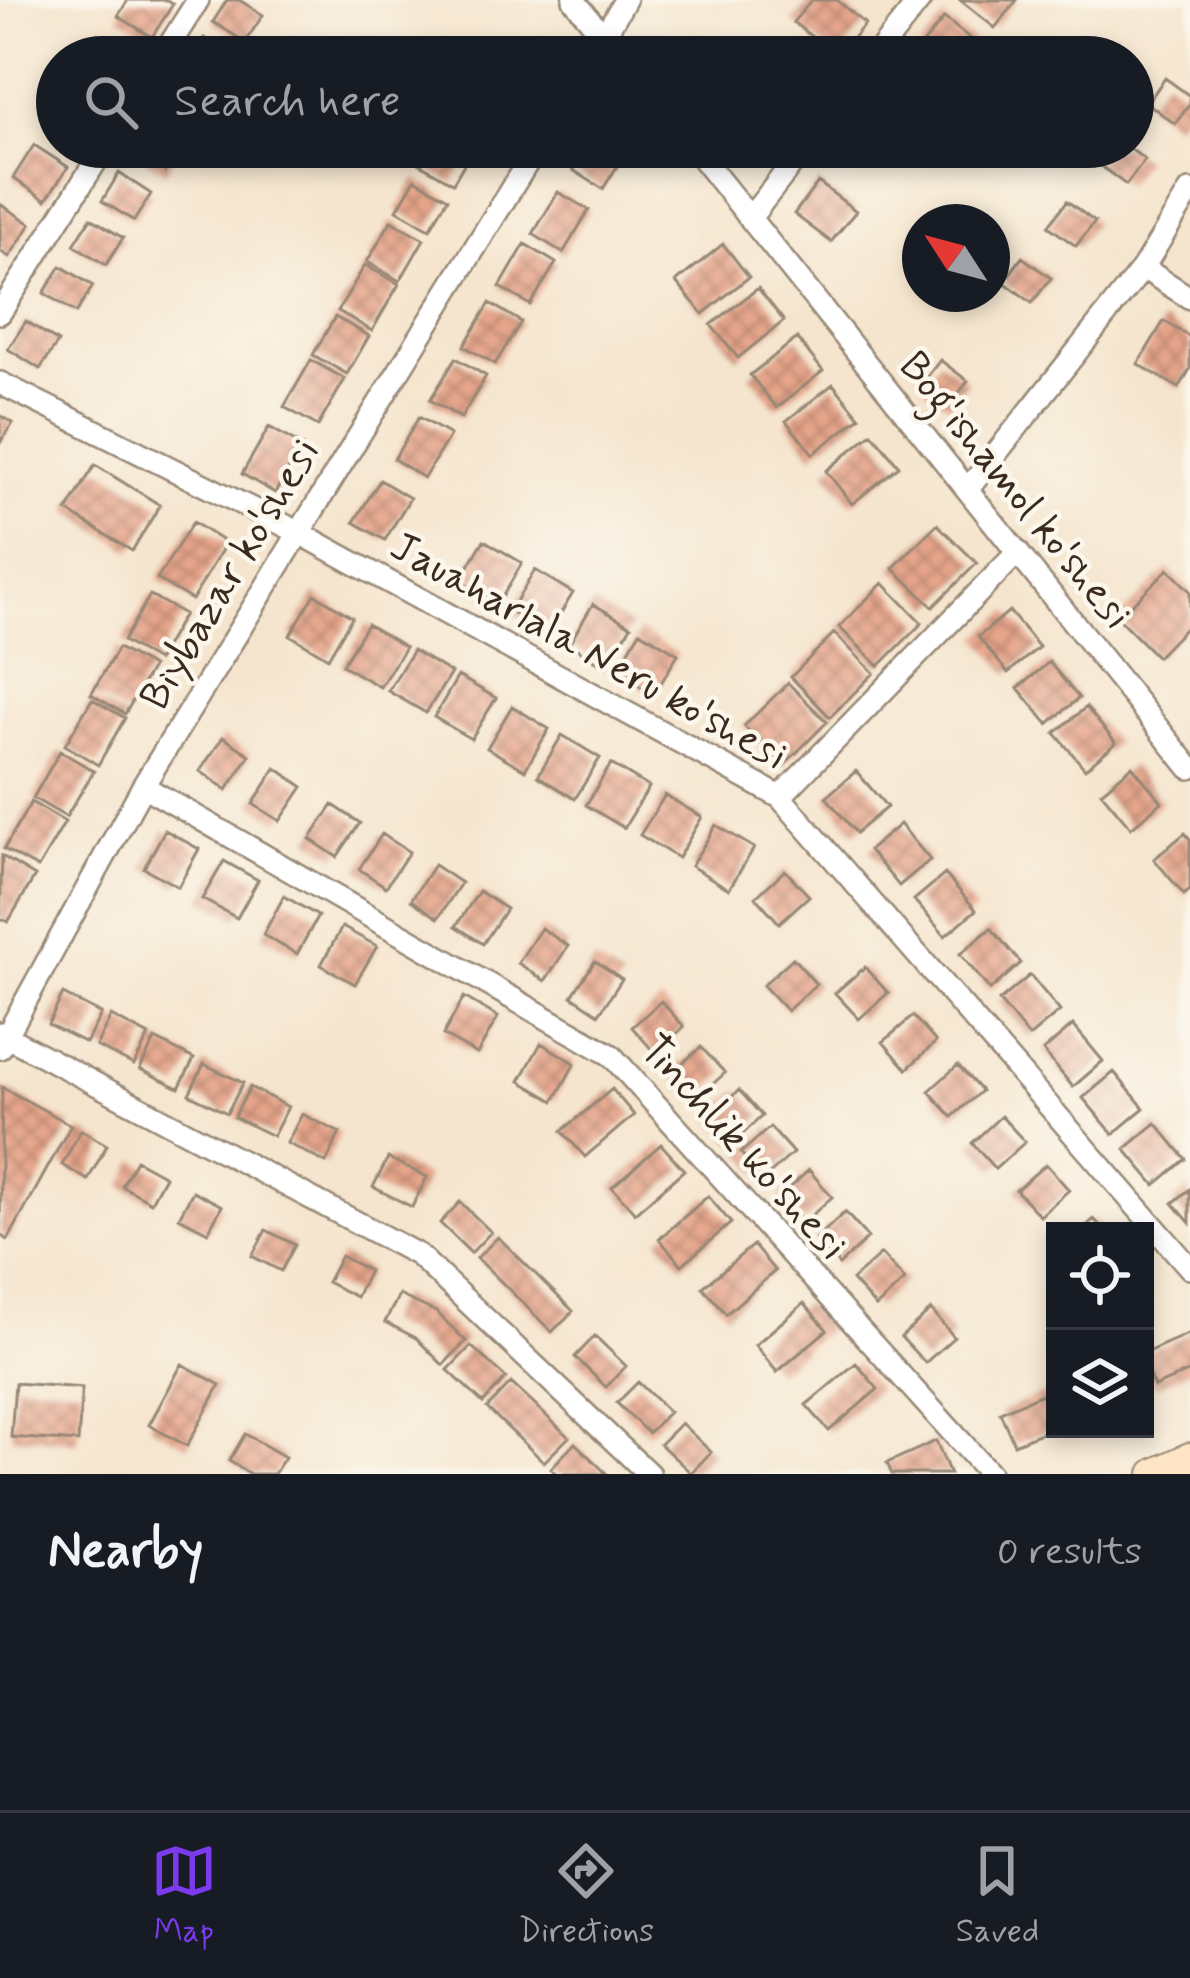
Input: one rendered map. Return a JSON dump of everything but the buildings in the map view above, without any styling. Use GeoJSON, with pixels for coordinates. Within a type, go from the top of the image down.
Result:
{"type":"FeatureCollection","features":[{"type":"Feature","properties":{"kind":"street"},"geometry":{"type":"LineString","coordinates":[[175,36],[198,0]]}},
{"type":"Feature","properties":{"kind":"street"},"geometry":{"type":"LineString","coordinates":[[574,0],[592,36]]}},
{"type":"Feature","properties":{"kind":"street"},"geometry":{"type":"LineString","coordinates":[[892,36],[920,0]]}},
{"type":"Feature","properties":{"kind":"street"},"geometry":{"type":"LineString","coordinates":[[604,36],[623,4]]}},
{"type":"Feature","properties":{"kind":"street"},"geometry":{"type":"LineString","coordinates":[[0,313],[92,168]]}},
{"type":"Feature","properties":{"kind":"street","name":"Biybazar ko'shesi"},"geometry":{"type":"LineString","coordinates":[[2,1039],[143,786],[524,168]]}},
{"type":"Feature","properties":{"kind":"street","name":"Bog'ishamol ko'shesi"},"geometry":{"type":"LineString","coordinates":[[710,168],[1190,768]]}},
{"type":"Feature","properties":{"kind":"street"},"geometry":{"type":"LineString","coordinates":[[750,218],[789,168]]}},
{"type":"Feature","properties":{"kind":"street"},"geometry":{"type":"LineString","coordinates":[[968,489],[1143,268],[1190,191]]}},
{"type":"Feature","properties":{"kind":"street"},"geometry":{"type":"LineString","coordinates":[[1143,268],[1190,298]]}},
{"type":"Feature","properties":{"kind":"street","name":"Jauaharlala Neru ko'shesi"},"geometry":{"type":"LineString","coordinates":[[0,383],[298,532],[780,797],[1190,1268]]}},
{"type":"Feature","properties":{"kind":"street"},"geometry":{"type":"LineString","coordinates":[[780,797],[1018,552]]}},
{"type":"Feature","properties":{"kind":"street","name":"Tinchlik ko'shesi"},"geometry":{"type":"LineString","coordinates":[[143,786],[611,1055],[990,1474]]}},
{"type":"Feature","properties":{"kind":"street"},"geometry":{"type":"LineString","coordinates":[[2,1039],[418,1255],[649,1474]]}},
{"type":"Feature","properties":{"kind":"street"},"geometry":{"type":"LineString","coordinates":[[1155,1474],[1190,1458]]}}]}
